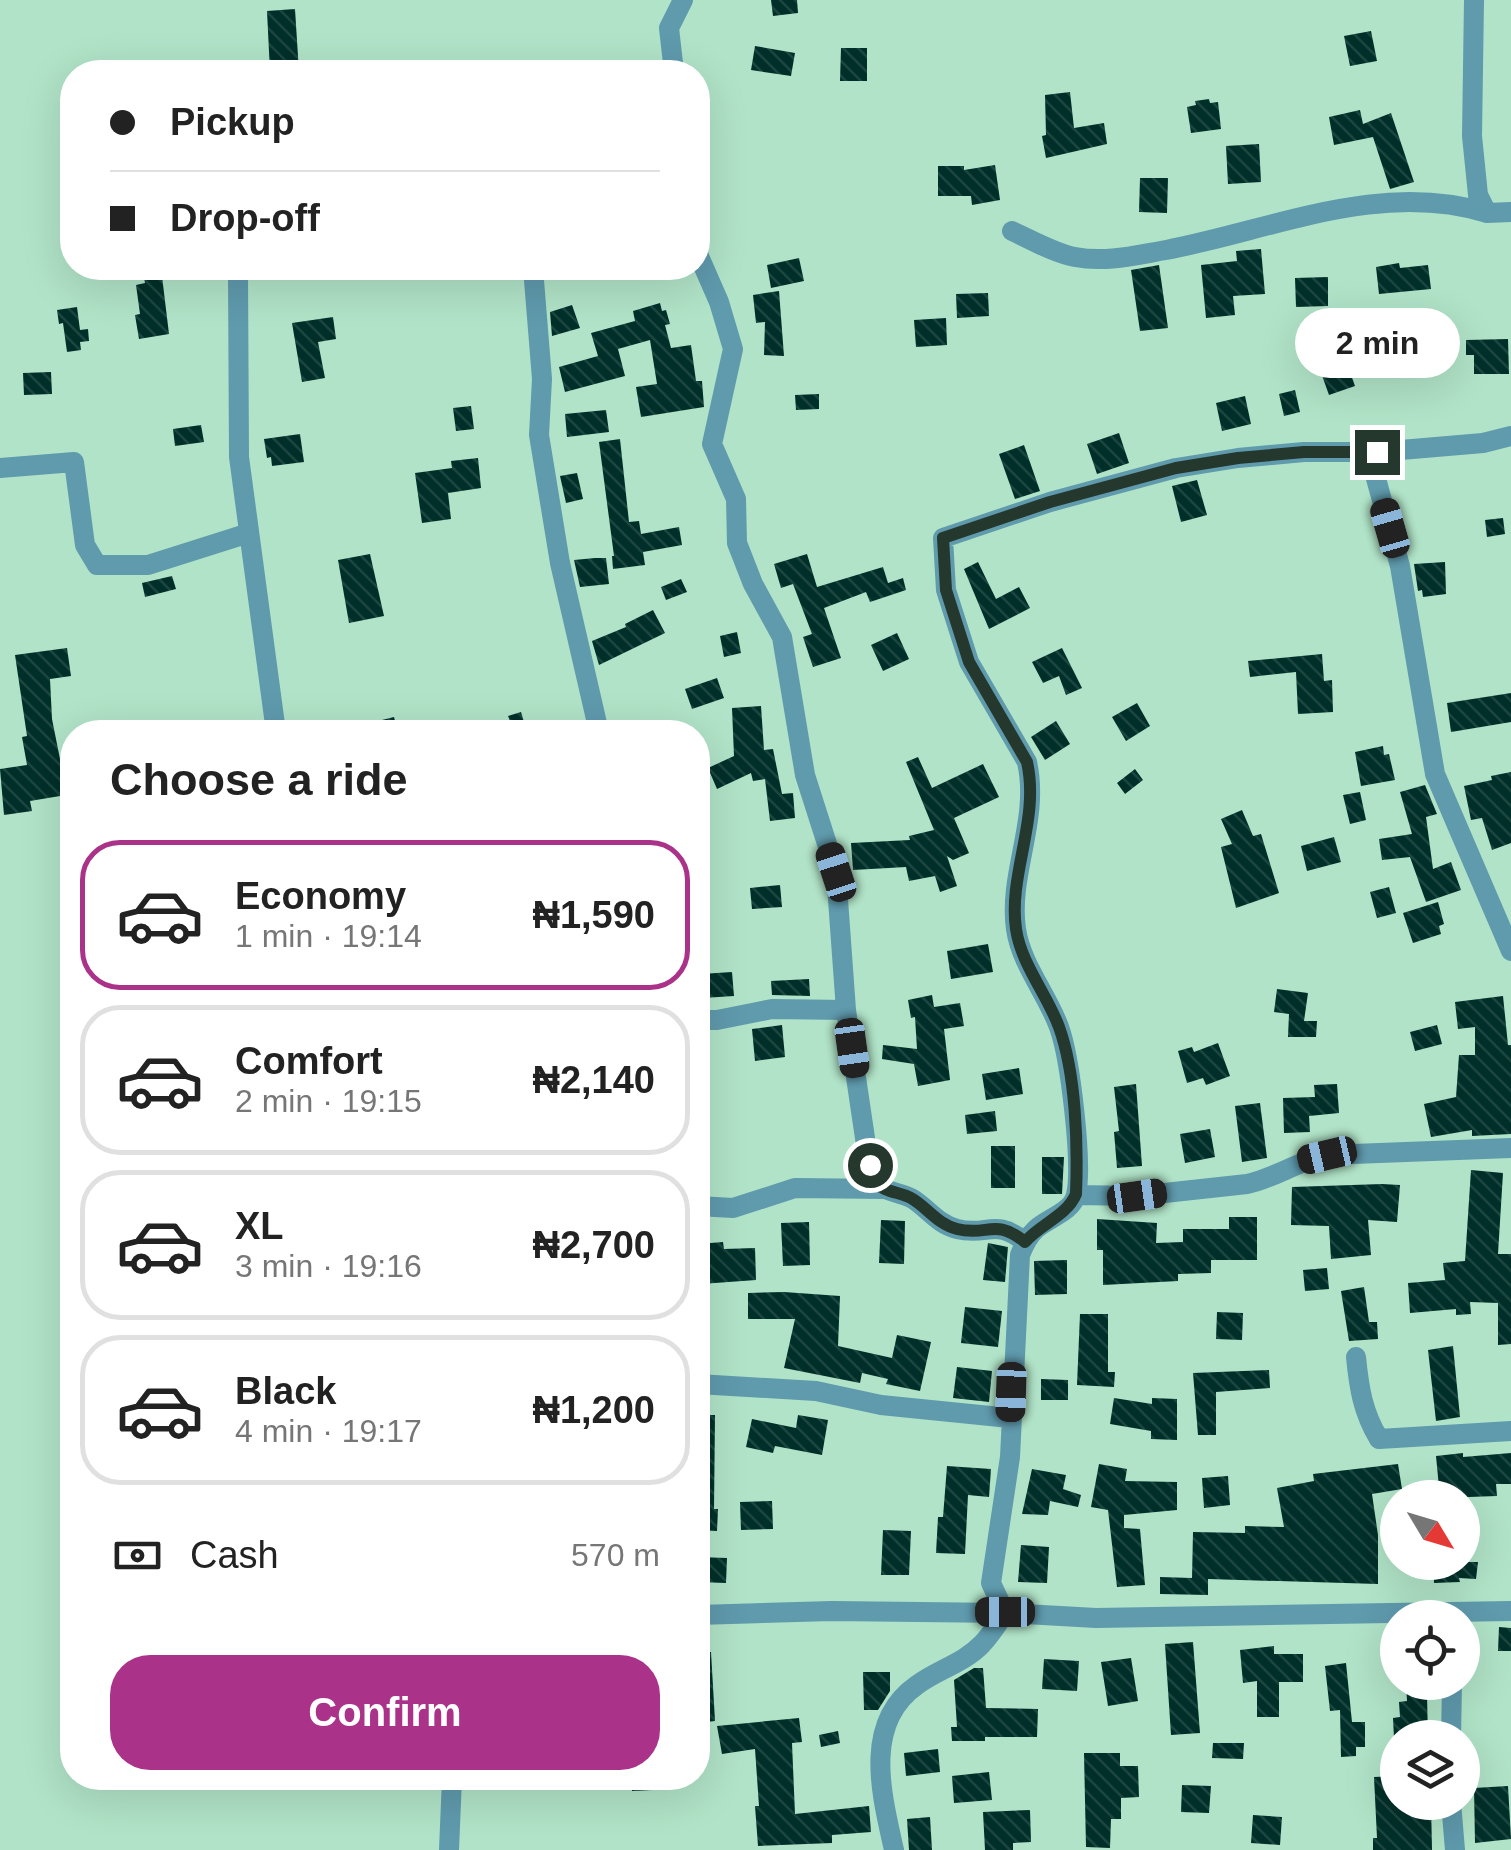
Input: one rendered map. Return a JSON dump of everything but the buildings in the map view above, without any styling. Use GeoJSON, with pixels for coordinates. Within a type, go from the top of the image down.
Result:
{"type":"FeatureCollection","features":[{"type":"Feature","properties":{"kind":"street"},"geometry":{"type":"LineString","coordinates":[[673,60],[669,28],[683,0]]}},
{"type":"Feature","properties":{"kind":"street"},"geometry":{"type":"LineString","coordinates":[[1474,0],[1472,136],[1478,194],[1487,213]]}},
{"type":"Feature","properties":{"kind":"street"},"geometry":{"type":"LineString","coordinates":[[1012,231],[1074,257],[1116,259],[1295,218],[1402,200],[1454,203],[1487,213],[1511,212]]}},
{"type":"Feature","properties":{"kind":"street"},"geometry":{"type":"LineString","coordinates":[[238,280],[239,457],[274,720]]}},
{"type":"Feature","properties":{"kind":"street"},"geometry":{"type":"LineString","coordinates":[[534,280],[542,379],[539,435],[560,562],[596,720]]}},
{"type":"Feature","properties":{"kind":"street"},"geometry":{"type":"LineString","coordinates":[[709,280],[733,349],[712,444],[736,500],[737,543],[753,584],[782,637],[805,775],[836,872],[846,1010],[870,1165],[874,1180],[884,1189]]}},
{"type":"Feature","properties":{"kind":"street"},"geometry":{"type":"LineString","coordinates":[[1005,1612],[992,1583],[1010,1457],[1020,1254],[1036,1228],[1073,1202],[1075,1123],[1060,1030],[1022,952],[1016,929],[1015,902],[1026,848],[1031,779],[1027,762],[969,662],[946,590],[943,538],[1050,502],[1176,468],[1304,452],[1483,444],[1511,436]]}},
{"type":"Feature","properties":{"kind":"street"},"geometry":{"type":"LineString","coordinates":[[1369,452],[1400,566],[1434,774],[1511,951]]}},
{"type":"Feature","properties":{"kind":"street"},"geometry":{"type":"LineString","coordinates":[[0,468],[74,462],[85,545],[97,565],[148,565],[249,533]]}},
{"type":"Feature","properties":{"kind":"street"},"geometry":{"type":"LineString","coordinates":[[710,1020],[772,1009],[846,1010]]}},
{"type":"Feature","properties":{"kind":"street"},"geometry":{"type":"LineString","coordinates":[[1076,1194],[1137,1196],[1231,1186],[1264,1180],[1299,1161],[1327,1155],[1511,1148]]}},
{"type":"Feature","properties":{"kind":"street"},"geometry":{"type":"LineString","coordinates":[[710,1207],[733,1208],[795,1188],[884,1189],[905,1194],[953,1228],[970,1231],[998,1227],[1025,1242]]}},
{"type":"Feature","properties":{"kind":"street"},"geometry":{"type":"LineString","coordinates":[[1356,1358],[1363,1405],[1379,1440],[1511,1430]]}},
{"type":"Feature","properties":{"kind":"street"},"geometry":{"type":"LineString","coordinates":[[710,1385],[784,1388],[881,1405],[1010,1418]]}},
{"type":"Feature","properties":{"kind":"street"},"geometry":{"type":"LineString","coordinates":[[710,1616],[832,1611],[1005,1612],[1096,1618],[1380,1616]]}},
{"type":"Feature","properties":{"kind":"street"},"geometry":{"type":"LineString","coordinates":[[1480,1613],[1511,1611]]}},
{"type":"Feature","properties":{"kind":"street"},"geometry":{"type":"LineString","coordinates":[[894,1850],[881,1778],[880,1743],[889,1719],[900,1699],[918,1684],[982,1644],[1005,1612]]}},
{"type":"Feature","properties":{"kind":"street"},"geometry":{"type":"LineString","coordinates":[[449,1850],[452,1790]]}},
{"type":"Feature","properties":{"kind":"street"},"geometry":{"type":"LineString","coordinates":[[1453,1820],[1456,1850]]}},
{"type":"Feature","properties":{"kind":"route"},"geometry":{"type":"LineString","coordinates":[[870,1165],[874,1180],[884,1189],[905,1194],[953,1228],[970,1231],[998,1227],[1025,1242],[1036,1228],[1064,1211],[1076,1194],[1075,1123],[1060,1030],[1022,952],[1016,929],[1015,902],[1026,848],[1031,779],[1027,762],[969,662],[946,590],[943,538],[1050,502],[1176,468],[1304,452],[1377,452]]}}]}
